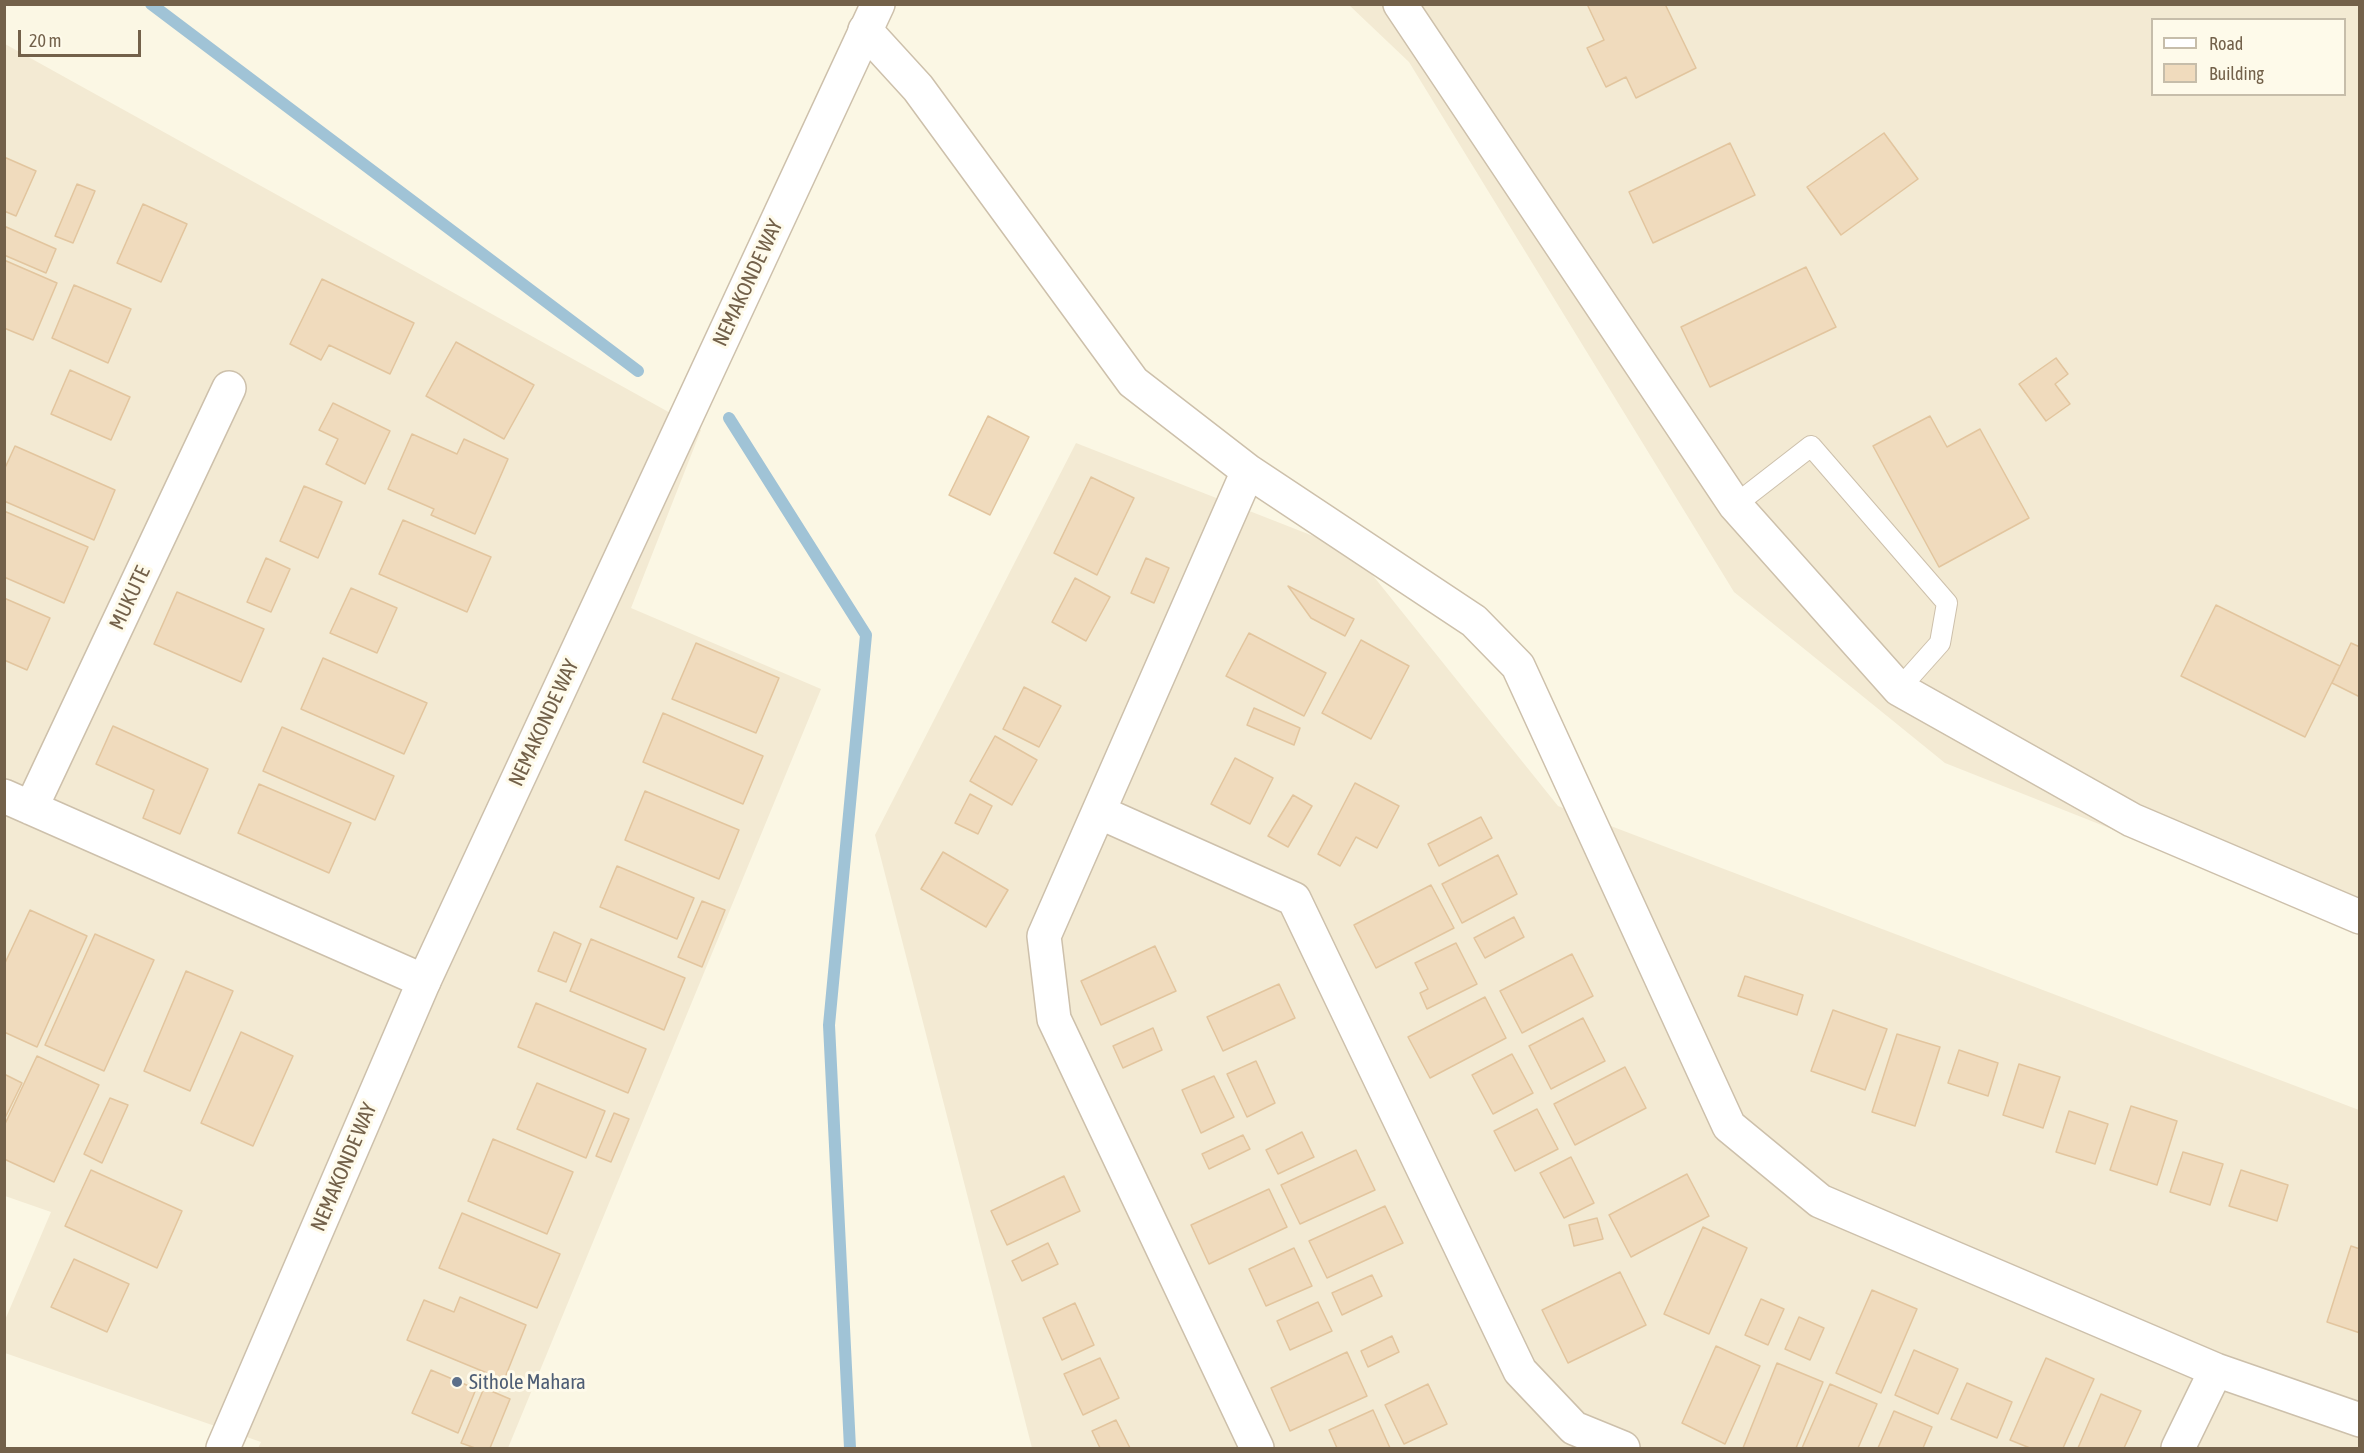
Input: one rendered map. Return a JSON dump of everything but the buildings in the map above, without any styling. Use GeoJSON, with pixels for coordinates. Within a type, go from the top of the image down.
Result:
{"type":"FeatureCollection","features":[{"type":"Feature","properties":{"kind":"street"},"geometry":{"type":"LineString","coordinates":[[1400,4],[1735,505],[1899,689],[2132,820],[2360,917]]}},
{"type":"Feature","properties":{"kind":"street"},"geometry":{"type":"LineString","coordinates":[[872,17],[918,88],[1133,382],[1248,471],[1474,621],[1518,666],[1729,1126],[1820,1201],[2216,1370],[2360,1420]]}},
{"type":"Feature","properties":{"kind":"street","name":"NEMAKONDE WAY"},"geometry":{"type":"LineString","coordinates":[[223,1449],[424,981],[872,17]]}},
{"type":"Feature","properties":{"kind":"street","name":"MUKUTE"},"geometry":{"type":"LineString","coordinates":[[18,802],[229,388]]}},
{"type":"Feature","properties":{"kind":"street"},"geometry":{"type":"LineString","coordinates":[[1248,471],[1044,936],[1054,1019],[1257,1449]]}},
{"type":"Feature","properties":{"kind":"street"},"geometry":{"type":"LineString","coordinates":[[18,802],[424,981]]}},
{"type":"Feature","properties":{"kind":"street"},"geometry":{"type":"LineString","coordinates":[[1099,812],[1294,899],[1520,1371],[1574,1428],[1623,1449]]}},
{"type":"Feature","properties":{"kind":"street"},"geometry":{"type":"LineString","coordinates":[[2178,1449],[2216,1370]]}},
{"type":"Feature","properties":{"kind":"lane"},"geometry":{"type":"LineString","coordinates":[[1735,505],[1811,446],[1947,603],[1940,643],[1899,689]]}},
{"type":"Feature","properties":{"kind":"shaded area"},"geometry":{"type":"Polygon","coordinates":[[[1349,5],[2359,5],[2359,927],[1945,763],[1734,592],[1409,62],[1349,5]]]}},
{"type":"Feature","properties":{"kind":"shaded area"},"geometry":{"type":"Polygon","coordinates":[[[5,44],[701,430],[631,608],[821,689],[508,1448],[258,1448],[261,1442],[5,1353],[5,1320],[51,1212],[5,1196],[5,44]]]}},
{"type":"Feature","properties":{"kind":"shaded area"},"geometry":{"type":"Polygon","coordinates":[[[1076,443],[1354,552],[1558,806],[2359,1110],[2359,1448],[1032,1448],[875,835],[1076,443]]]}},
{"type":"Feature","properties":{"kind":"waterway"},"geometry":{"type":"LineString","coordinates":[[151,4],[638,371]]}},
{"type":"Feature","properties":{"kind":"waterway"},"geometry":{"type":"LineString","coordinates":[[729,418],[866,635],[829,1025],[850,1448]]}},
{"type":"Feature","properties":{"kind":"place","name":"Sithole Mahara"},"geometry":{"type":"Point","coordinates":[457,1382]}}]}
